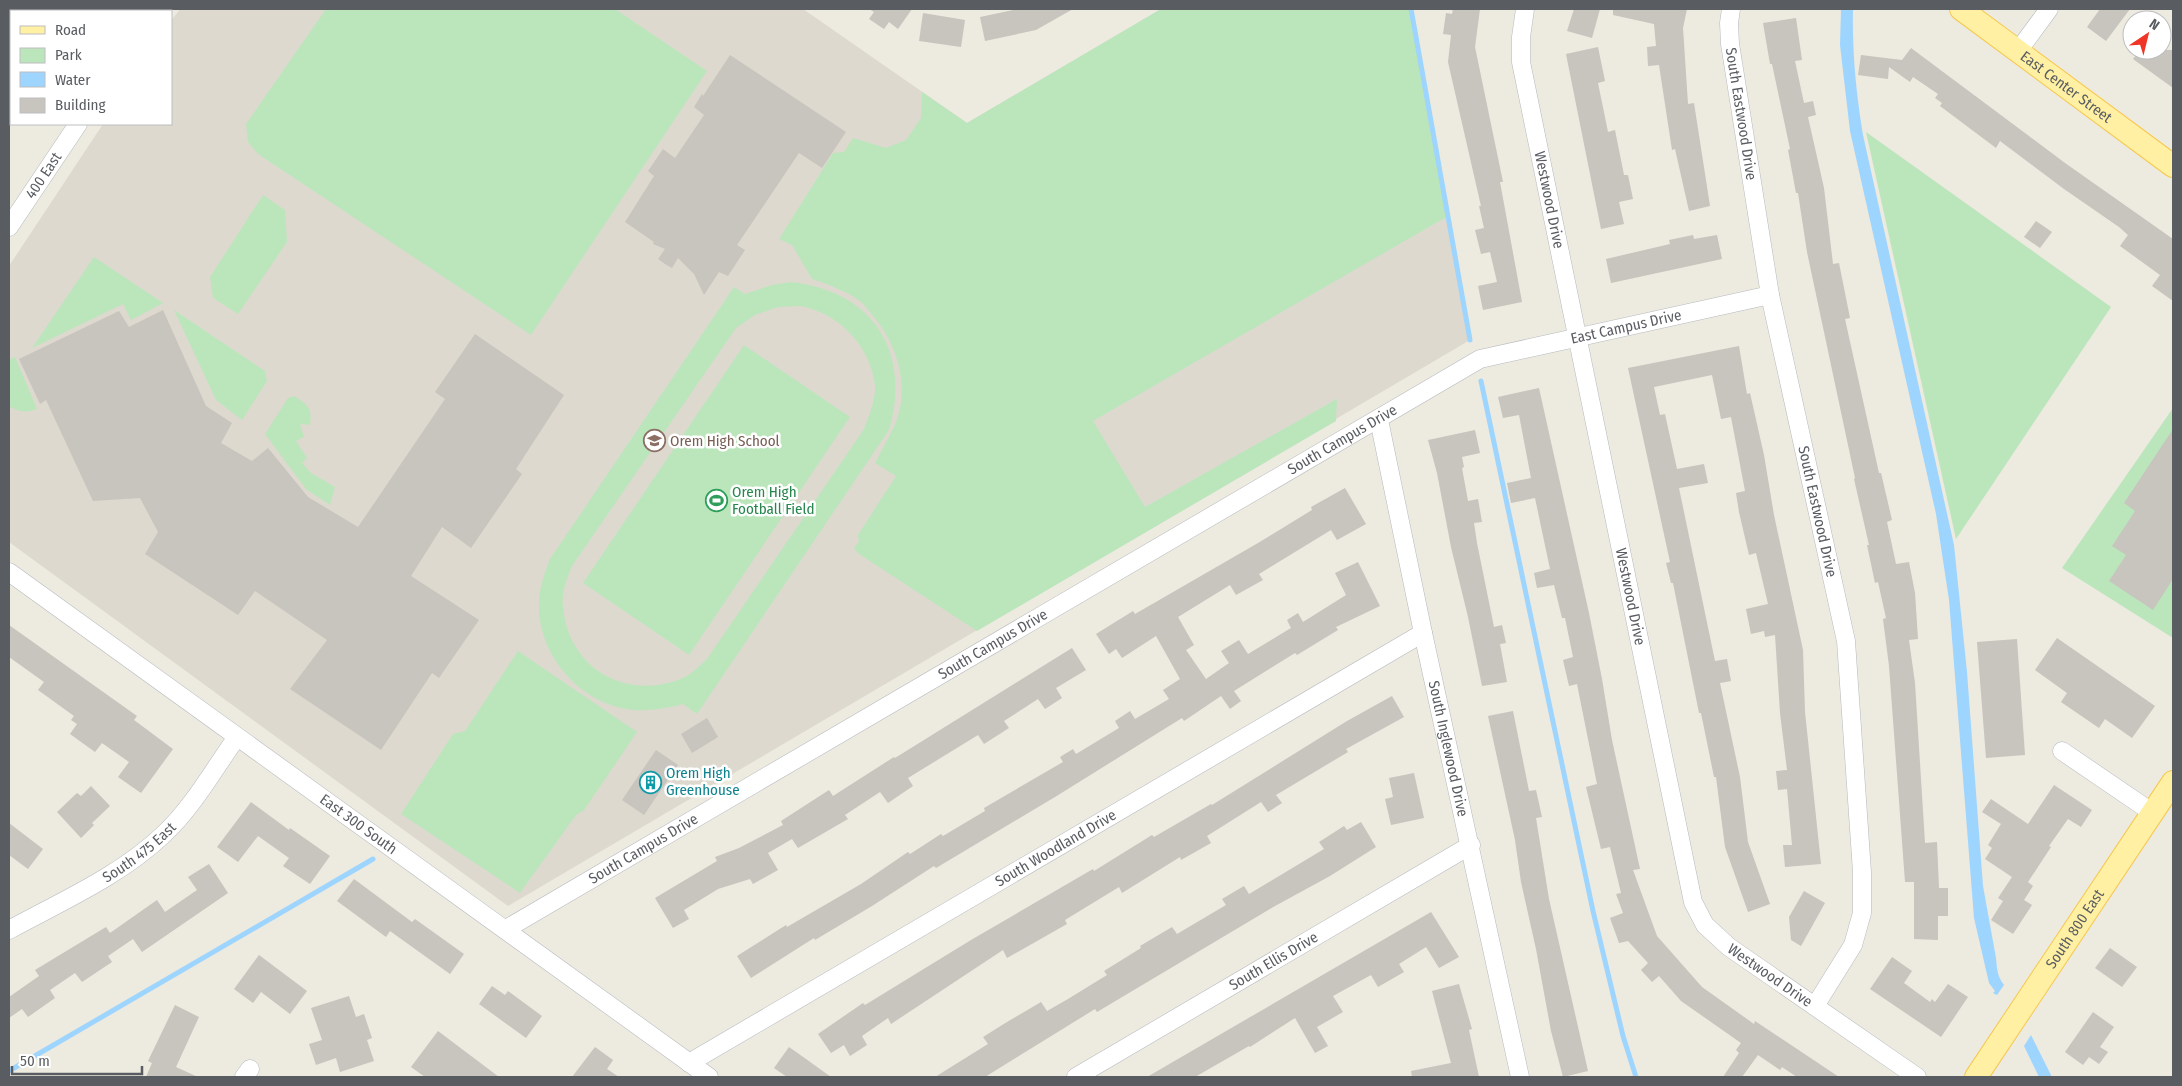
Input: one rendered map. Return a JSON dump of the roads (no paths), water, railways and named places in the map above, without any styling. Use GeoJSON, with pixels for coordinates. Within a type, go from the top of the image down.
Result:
{"type":"FeatureCollection","features":[{"type":"Feature","properties":{"kind":"main road","name":"East Center Street"},"geometry":{"type":"LineString","coordinates":[[1961,9],[2173,166]]}},
{"type":"Feature","properties":{"kind":"main road","name":"South 800 East"},"geometry":{"type":"LineString","coordinates":[[1976,1077],[2173,782]]}},
{"type":"Feature","properties":{"kind":"street","name":"Westwood Drive"},"geometry":{"type":"LineString","coordinates":[[1525,9],[1521,36],[1521,62],[1693,902],[1705,925],[1714,935],[1917,1077]]}},
{"type":"Feature","properties":{"kind":"street","name":"South Eastwood Drive"},"geometry":{"type":"LineString","coordinates":[[1732,9],[1729,23],[1730,44],[1770,295],[1846,641],[1862,872],[1862,913],[1853,945],[1815,1006]]}},
{"type":"Feature","properties":{"kind":"street"},"geometry":{"type":"LineString","coordinates":[[2018,51],[2049,9]]}},
{"type":"Feature","properties":{"kind":"street","name":"400 East"},"geometry":{"type":"LineString","coordinates":[[9,227],[77,125]]}},
{"type":"Feature","properties":{"kind":"street","name":"East Campus Drive"},"geometry":{"type":"LineString","coordinates":[[1480,359],[1577,336],[1770,295]]}},
{"type":"Feature","properties":{"kind":"street","name":"South Campus Drive"},"geometry":{"type":"LineString","coordinates":[[506,929],[1379,420],[1480,359]]}},
{"type":"Feature","properties":{"kind":"street","name":"South Inglewood Drive"},"geometry":{"type":"LineString","coordinates":[[1379,420],[1423,633],[1520,1077]]}},
{"type":"Feature","properties":{"kind":"street","name":"East 300 South"},"geometry":{"type":"LineString","coordinates":[[9,572],[709,1077]]}},
{"type":"Feature","properties":{"kind":"street","name":"South Woodland Drive"},"geometry":{"type":"LineString","coordinates":[[689,1063],[1423,633]]}},
{"type":"Feature","properties":{"kind":"street","name":"South 475 East"},"geometry":{"type":"LineString","coordinates":[[9,930],[92,885],[141,854],[165,833],[186,809],[237,737]]}},
{"type":"Feature","properties":{"kind":"street"},"geometry":{"type":"LineString","coordinates":[[2062,751],[2153,813]]}},
{"type":"Feature","properties":{"kind":"street","name":"South Ellis Drive"},"geometry":{"type":"LineString","coordinates":[[1076,1077],[1471,846]]}},
{"type":"Feature","properties":{"kind":"water"},"geometry":{"type":"Polygon","coordinates":[[[1841,9],[1853,9],[1855,72],[1863,135],[1954,545],[1967,672],[1983,886],[1998,972],[2004,985],[1997,995],[1993,993],[1995,991],[1989,983],[1974,918],[1949,600],[1936,514],[1850,131],[1840,45],[1841,9]]]}},
{"type":"Feature","properties":{"kind":"water"},"geometry":{"type":"Polygon","coordinates":[[[2031,1035],[2052,1077],[2039,1077],[2024,1046],[2031,1035]]]}},
{"type":"Feature","properties":{"kind":"waterway"},"geometry":{"type":"LineString","coordinates":[[1411,9],[1470,340]]}},
{"type":"Feature","properties":{"kind":"waterway"},"geometry":{"type":"LineString","coordinates":[[1481,381],[1593,911],[1623,1036],[1636,1077]]}},
{"type":"Feature","properties":{"kind":"waterway"},"geometry":{"type":"LineString","coordinates":[[9,1071],[373,859]]}},
{"type":"Feature","properties":{"kind":"place","name":"Orem High School"},"geometry":{"type":"Point","coordinates":[654,441]}},
{"type":"Feature","properties":{"kind":"place","name":"Orem High Football Field"},"geometry":{"type":"Point","coordinates":[716,501]}},
{"type":"Feature","properties":{"kind":"place","name":"Orem High Greenhouse"},"geometry":{"type":"Point","coordinates":[650,782]}}]}
